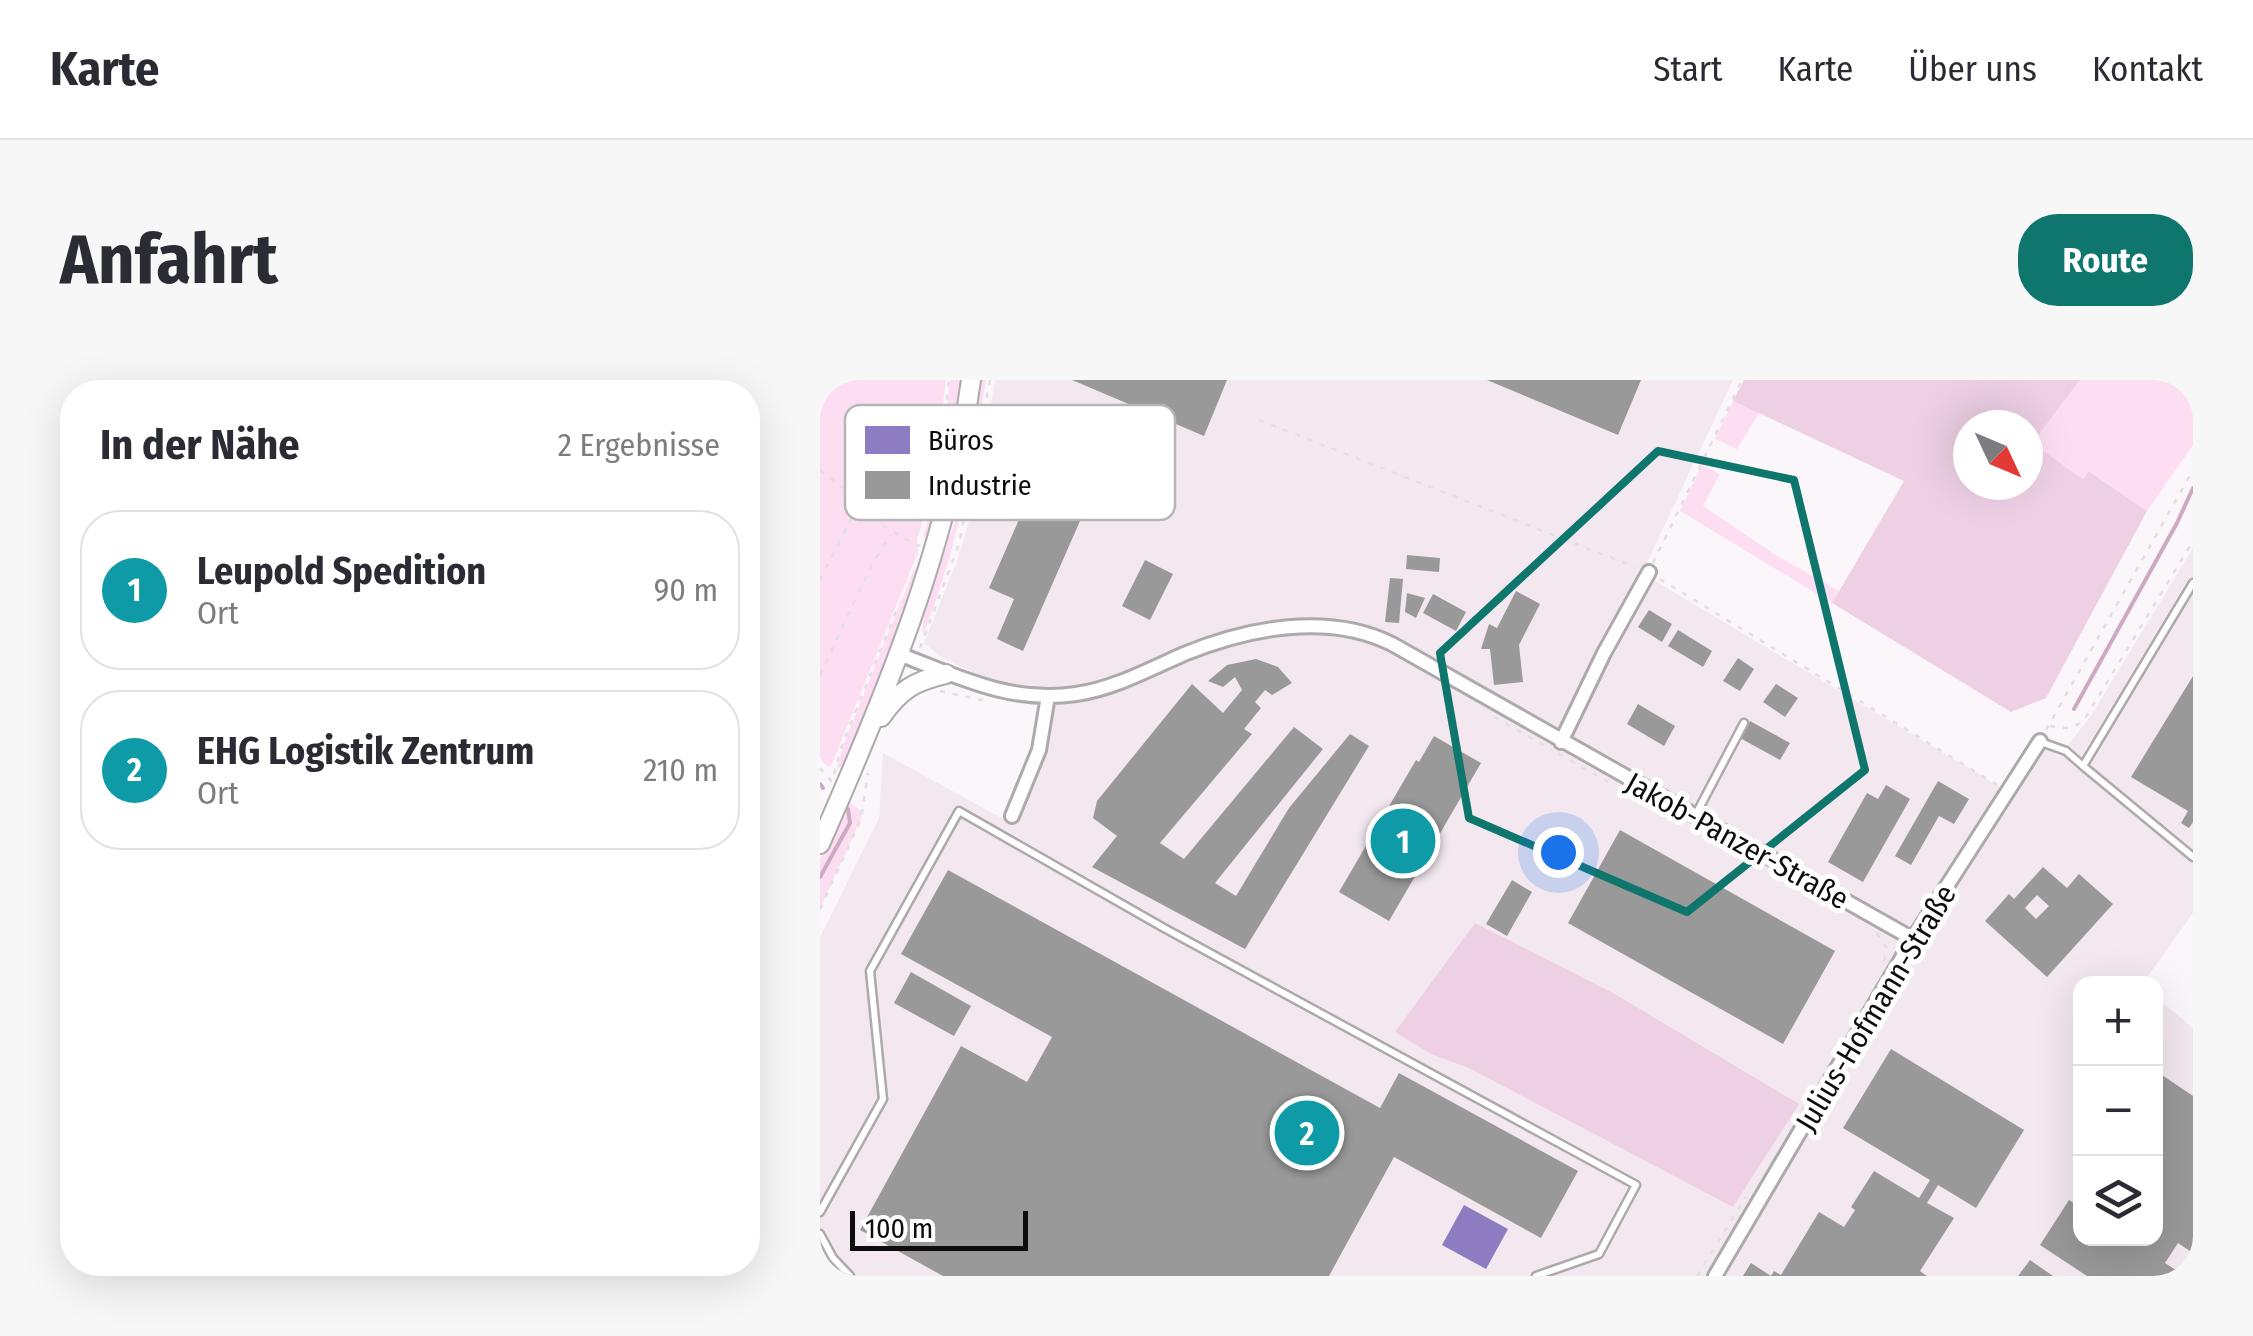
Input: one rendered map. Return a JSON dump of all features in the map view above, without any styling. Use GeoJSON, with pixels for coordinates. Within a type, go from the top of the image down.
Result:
{"type":"FeatureCollection","features":[{"type":"Feature","properties":{"kind":"street"},"geometry":{"type":"LineString","coordinates":[[967,405],[971,380]]}},
{"type":"Feature","properties":{"kind":"street"},"geometry":{"type":"LineString","coordinates":[[820,844],[861,747],[906,657],[944,520]]}},
{"type":"Feature","properties":{"kind":"street"},"geometry":{"type":"LineString","coordinates":[[1561,742],[1648,572]]}},
{"type":"Feature","properties":{"kind":"street","name":"Jakob-Panzer-Straße"},"geometry":{"type":"LineString","coordinates":[[906,657],[994,690],[1048,696],[1077,694],[1236,637],[1283,628],[1328,627],[1381,638],[1913,939]]}},
{"type":"Feature","properties":{"kind":"street"},"geometry":{"type":"LineString","coordinates":[[861,747],[900,692],[911,684],[946,674]]}},
{"type":"Feature","properties":{"kind":"street"},"geometry":{"type":"LineString","coordinates":[[1012,816],[1039,750],[1048,696]]}},
{"type":"Feature","properties":{"kind":"street","name":"Julius-Hofmann-Straße"},"geometry":{"type":"LineString","coordinates":[[1715,1276],[1913,939],[2040,741]]}},
{"type":"Feature","properties":{"kind":"lane"},"geometry":{"type":"LineString","coordinates":[[2083,766],[2193,583]]}},
{"type":"Feature","properties":{"kind":"lane"},"geometry":{"type":"LineString","coordinates":[[1694,817],[1744,723]]}},
{"type":"Feature","properties":{"kind":"lane"},"geometry":{"type":"LineString","coordinates":[[2040,741],[2066,752],[2193,857]]}},
{"type":"Feature","properties":{"kind":"lane"},"geometry":{"type":"LineString","coordinates":[[820,1212],[883,1099],[870,972],[960,811],[1164,928],[1636,1185],[1599,1254],[1536,1276]]}},
{"type":"Feature","properties":{"kind":"lane"},"geometry":{"type":"LineString","coordinates":[[1003,836],[1012,816]]}},
{"type":"Feature","properties":{"kind":"lane"},"geometry":{"type":"LineString","coordinates":[[820,1234],[832,1258],[850,1276]]}},
{"type":"Feature","properties":{"kind":"path"},"geometry":{"type":"LineString","coordinates":[[945,405],[948,380]]}},
{"type":"Feature","properties":{"kind":"path"},"geometry":{"type":"LineString","coordinates":[[985,405],[990,380]]}},
{"type":"Feature","properties":{"kind":"path"},"geometry":{"type":"LineString","coordinates":[[1648,572],[1742,380]]}},
{"type":"Feature","properties":{"kind":"path"},"geometry":{"type":"LineString","coordinates":[[820,470],[845,489]]}},
{"type":"Feature","properties":{"kind":"path"},"geometry":{"type":"LineString","coordinates":[[2040,741],[2193,470]]}},
{"type":"Feature","properties":{"kind":"path"},"geometry":{"type":"LineString","coordinates":[[820,580],[850,520]]}},
{"type":"Feature","properties":{"kind":"path"},"geometry":{"type":"LineString","coordinates":[[872,520],[892,534],[935,552]]}},
{"type":"Feature","properties":{"kind":"path"},"geometry":{"type":"LineString","coordinates":[[906,657],[959,544],[964,520]]}},
{"type":"Feature","properties":{"kind":"path"},"geometry":{"type":"LineString","coordinates":[[820,675],[871,566],[892,534]]}},
{"type":"Feature","properties":{"kind":"path"},"geometry":{"type":"LineString","coordinates":[[2049,726],[2067,729],[2078,726],[2086,717],[2193,540]]}},
{"type":"Feature","properties":{"kind":"path"},"geometry":{"type":"LineString","coordinates":[[826,794],[901,600]]}},
{"type":"Feature","properties":{"kind":"path"},"geometry":{"type":"LineString","coordinates":[[911,684],[915,692],[928,688],[1000,702]]}},
{"type":"Feature","properties":{"kind":"path"},"geometry":{"type":"LineString","coordinates":[[1490,715],[1619,788]]}},
{"type":"Feature","properties":{"kind":"path"},"geometry":{"type":"LineString","coordinates":[[820,909],[861,819],[869,766]]}},
{"type":"Feature","properties":{"kind":"path"},"geometry":{"type":"LineString","coordinates":[[1872,929],[1886,946],[1883,967]]}},
{"type":"Feature","properties":{"kind":"path"},"geometry":{"type":"LineString","coordinates":[[1697,1276],[1745,1199]]}},
{"type":"Feature","properties":{"kind":"highlighted area"},"geometry":{"type":"Polygon","coordinates":[[[1658,451],[1794,480],[1865,770],[1687,912],[1469,818],[1440,653],[1658,451]]]}},
{"type":"Feature","properties":{"kind":"shaded area"},"geometry":{"type":"Polygon","coordinates":[[[820,380],[946,380],[943,405],[845,405],[845,520],[923,520],[918,552],[831,766],[820,758],[820,380]]]}},
{"type":"Feature","properties":{"kind":"shaded area"},"geometry":{"type":"Polygon","coordinates":[[[950,380],[965,380],[959,405],[947,405],[950,380]]]}},
{"type":"Feature","properties":{"kind":"shaded area"},"geometry":{"type":"Polygon","coordinates":[[[979,380],[986,380],[982,405],[976,405],[979,380]]]}},
{"type":"Feature","properties":{"kind":"shaded area"},"geometry":{"type":"Polygon","coordinates":[[[995,380],[1733,380],[1642,573],[2007,791],[2040,742],[2059,757],[2092,714],[2193,548],[2193,913],[2148,976],[2073,976],[2073,1246],[2163,1246],[2163,1003],[2193,1028],[2193,1276],[820,1276],[820,937],[879,818],[883,753],[1009,822],[1039,750],[1048,695],[1027,694],[973,672],[942,658],[924,643],[970,520],[1175,520],[1175,405],[991,405],[995,380]]]}},
{"type":"Feature","properties":{"kind":"shaded area"},"geometry":{"type":"Polygon","coordinates":[[[1744,380],[2080,380],[2043,429],[2043,410],[1953,410],[1953,500],[2043,500],[2043,451],[2083,479],[2089,471],[2147,511],[2046,698],[2011,712],[1832,603],[1904,481],[1733,401],[1744,380]]]}},
{"type":"Feature","properties":{"kind":"shaded area"},"geometry":{"type":"Polygon","coordinates":[[[2080,380],[2193,380],[2193,445],[2147,511],[2090,471],[2083,479],[2043,451],[2043,428],[2080,380]]]}},
{"type":"Feature","properties":{"kind":"shaded area"},"geometry":{"type":"Polygon","coordinates":[[[1733,401],[1759,413],[1737,449],[1715,439],[1733,401]]]}},
{"type":"Feature","properties":{"kind":"shaded area"},"geometry":{"type":"Polygon","coordinates":[[[1702,465],[1720,474],[1703,506],[1777,556],[1839,591],[1832,603],[1680,511],[1702,465]]]}},
{"type":"Feature","properties":{"kind":"shaded area"},"geometry":{"type":"Polygon","coordinates":[[[928,520],[934,520],[926,543],[928,520]]]}},
{"type":"Feature","properties":{"kind":"shaded area"},"geometry":{"type":"Polygon","coordinates":[[[955,520],[959,520],[923,635],[930,594],[955,520]]]}},
{"type":"Feature","properties":{"kind":"shaded area"},"geometry":{"type":"Polygon","coordinates":[[[915,567],[917,579],[846,763],[837,769],[843,746],[915,567]]]}},
{"type":"Feature","properties":{"kind":"shaded area"},"geometry":{"type":"Polygon","coordinates":[[[847,800],[862,812],[861,819],[820,908],[820,859],[847,800]]]}},
{"type":"Feature","properties":{"kind":"shaded area"},"geometry":{"type":"Polygon","coordinates":[[[1475,923],[1613,993],[1799,1104],[1733,1207],[1395,1032],[1475,923]]]}},
{"type":"Feature","properties":{"kind":"building: Büros"},"geometry":{"type":"Polygon","coordinates":[[[1464,1205],[1508,1229],[1486,1269],[1442,1245],[1464,1205]]]}},
{"type":"Feature","properties":{"kind":"building: Industrie"},"geometry":{"type":"Polygon","coordinates":[[[1072,380],[1227,380],[1204,436],[1175,424],[1175,405],[1131,405],[1072,380]]]}},
{"type":"Feature","properties":{"kind":"building: Industrie"},"geometry":{"type":"Polygon","coordinates":[[[1487,380],[1641,380],[1618,435],[1487,380]]]}},
{"type":"Feature","properties":{"kind":"building: Industrie"},"geometry":{"type":"Polygon","coordinates":[[[1019,520],[1080,520],[1023,651],[997,639],[1014,599],[989,588],[1019,520]]]}},
{"type":"Feature","properties":{"kind":"building: Industrie"},"geometry":{"type":"Polygon","coordinates":[[[1407,555],[1440,558],[1439,572],[1406,569],[1407,555]]]}},
{"type":"Feature","properties":{"kind":"building: Industrie"},"geometry":{"type":"Polygon","coordinates":[[[1145,560],[1173,574],[1150,620],[1122,606],[1145,560]]]}},
{"type":"Feature","properties":{"kind":"building: Industrie"},"geometry":{"type":"Polygon","coordinates":[[[1390,578],[1403,579],[1399,623],[1385,622],[1390,578]]]}},
{"type":"Feature","properties":{"kind":"building: Industrie"},"geometry":{"type":"Polygon","coordinates":[[[1516,591],[1540,604],[1519,645],[1523,682],[1494,685],[1490,649],[1481,649],[1489,624],[1497,628],[1516,591]]]}},
{"type":"Feature","properties":{"kind":"building: Industrie"},"geometry":{"type":"Polygon","coordinates":[[[1407,593],[1425,598],[1416,618],[1405,612],[1407,593]]]}},
{"type":"Feature","properties":{"kind":"building: Industrie"},"geometry":{"type":"Polygon","coordinates":[[[1433,594],[1466,612],[1456,631],[1423,613],[1433,594]]]}},
{"type":"Feature","properties":{"kind":"building: Industrie"},"geometry":{"type":"Polygon","coordinates":[[[1649,610],[1672,624],[1662,642],[1638,627],[1649,610]]]}},
{"type":"Feature","properties":{"kind":"building: Industrie"},"geometry":{"type":"Polygon","coordinates":[[[1678,630],[1712,651],[1703,667],[1668,646],[1678,630]]]}},
{"type":"Feature","properties":{"kind":"building: Industrie"},"geometry":{"type":"Polygon","coordinates":[[[1738,658],[1754,669],[1740,691],[1723,681],[1738,658]]]}},
{"type":"Feature","properties":{"kind":"building: Industrie"},"geometry":{"type":"Polygon","coordinates":[[[1256,659],[1278,667],[1292,683],[1272,695],[1265,690],[1255,702],[1261,708],[1244,729],[1252,734],[1160,843],[1184,859],[1294,727],[1323,749],[1215,883],[1236,896],[1289,808],[1350,734],[1369,746],[1245,949],[1092,867],[1117,836],[1093,818],[1097,801],[1192,684],[1223,713],[1242,690],[1235,677],[1223,687],[1208,681],[1227,665],[1256,659]]]}},
{"type":"Feature","properties":{"kind":"building: Industrie"},"geometry":{"type":"Polygon","coordinates":[[[2193,676],[2193,822],[2189,828],[2181,823],[2188,811],[2131,777],[2193,676]]]}},
{"type":"Feature","properties":{"kind":"building: Industrie"},"geometry":{"type":"Polygon","coordinates":[[[1776,684],[1798,698],[1785,717],[1763,702],[1776,684]]]}},
{"type":"Feature","properties":{"kind":"building: Industrie"},"geometry":{"type":"Polygon","coordinates":[[[1638,704],[1675,726],[1664,746],[1627,724],[1638,704]]]}},
{"type":"Feature","properties":{"kind":"building: Industrie"},"geometry":{"type":"Polygon","coordinates":[[[1750,721],[1790,743],[1780,760],[1740,738],[1750,721]]]}},
{"type":"Feature","properties":{"kind":"building: Industrie"},"geometry":{"type":"Polygon","coordinates":[[[1434,736],[1481,763],[1389,921],[1339,892],[1434,736]]]}},
{"type":"Feature","properties":{"kind":"building: Industrie"},"geometry":{"type":"Polygon","coordinates":[[[1938,781],[1969,799],[1954,824],[1939,816],[1911,865],[1895,856],[1938,781]]]}},
{"type":"Feature","properties":{"kind":"building: Industrie"},"geometry":{"type":"Polygon","coordinates":[[[1886,785],[1910,799],[1863,882],[1828,862],[1867,793],[1878,799],[1886,785]]]}},
{"type":"Feature","properties":{"kind":"building: Industrie"},"geometry":{"type":"Polygon","coordinates":[[[1620,830],[1835,951],[1783,1044],[1568,923],[1620,830]]]}},
{"type":"Feature","properties":{"kind":"building: Industrie"},"geometry":{"type":"Polygon","coordinates":[[[2043,867],[2067,888],[2079,874],[2113,904],[2047,977],[1985,921],[2009,894],[2014,899],[2043,867]],[[2037,895],[2025,908],[2036,919],[2049,906],[2037,895]]]}},
{"type":"Feature","properties":{"kind":"building: Industrie"},"geometry":{"type":"Polygon","coordinates":[[[948,870],[1380,1108],[1399,1073],[1578,1171],[1541,1238],[1394,1157],[1329,1276],[943,1276],[860,1230],[961,1046],[1027,1082],[1052,1037],[901,954],[948,870]]]}},
{"type":"Feature","properties":{"kind":"building: Industrie"},"geometry":{"type":"Polygon","coordinates":[[[1512,880],[1532,892],[1507,936],[1486,924],[1512,880]]]}},
{"type":"Feature","properties":{"kind":"building: Industrie"},"geometry":{"type":"Polygon","coordinates":[[[911,972],[971,1006],[954,1036],[894,1003],[911,972]]]}},
{"type":"Feature","properties":{"kind":"building: Industrie"},"geometry":{"type":"Polygon","coordinates":[[[1891,1049],[2024,1130],[1976,1208],[1938,1185],[1927,1203],[1954,1218],[1920,1271],[1927,1276],[1771,1276],[1774,1271],[1781,1275],[1819,1212],[1844,1227],[1855,1210],[1851,1207],[1874,1171],[1919,1198],[1930,1180],[1843,1128],[1891,1049]]]}},
{"type":"Feature","properties":{"kind":"building: Industrie"},"geometry":{"type":"Polygon","coordinates":[[[2163,1076],[2193,1096],[2193,1253],[2178,1243],[2165,1263],[2185,1276],[2087,1276],[2040,1245],[2069,1200],[2073,1203],[2073,1246],[2163,1246],[2163,1076]]]}},
{"type":"Feature","properties":{"kind":"building: Industrie"},"geometry":{"type":"Polygon","coordinates":[[[2030,1260],[2053,1276],[2018,1276],[2030,1260]]]}},
{"type":"Feature","properties":{"kind":"building: Industrie"},"geometry":{"type":"Polygon","coordinates":[[[1751,1263],[1771,1276],[1743,1276],[1751,1263]]]}},
{"type":"Feature","properties":{"kind":"waterway"},"geometry":{"type":"LineString","coordinates":[[2074,709],[2193,488]]}},
{"type":"Feature","properties":{"kind":"waterway"},"geometry":{"type":"LineString","coordinates":[[820,784],[823,788]]}},
{"type":"Feature","properties":{"kind":"waterway"},"geometry":{"type":"LineString","coordinates":[[820,877],[850,823],[848,809]]}},
{"type":"Feature","properties":{"kind":"place","name":"Leupold Spedition"},"geometry":{"type":"Point","coordinates":[1403,841]}},
{"type":"Feature","properties":{"kind":"place","name":"EHG Logistik Zentrum"},"geometry":{"type":"Point","coordinates":[1307,1133]}}]}
